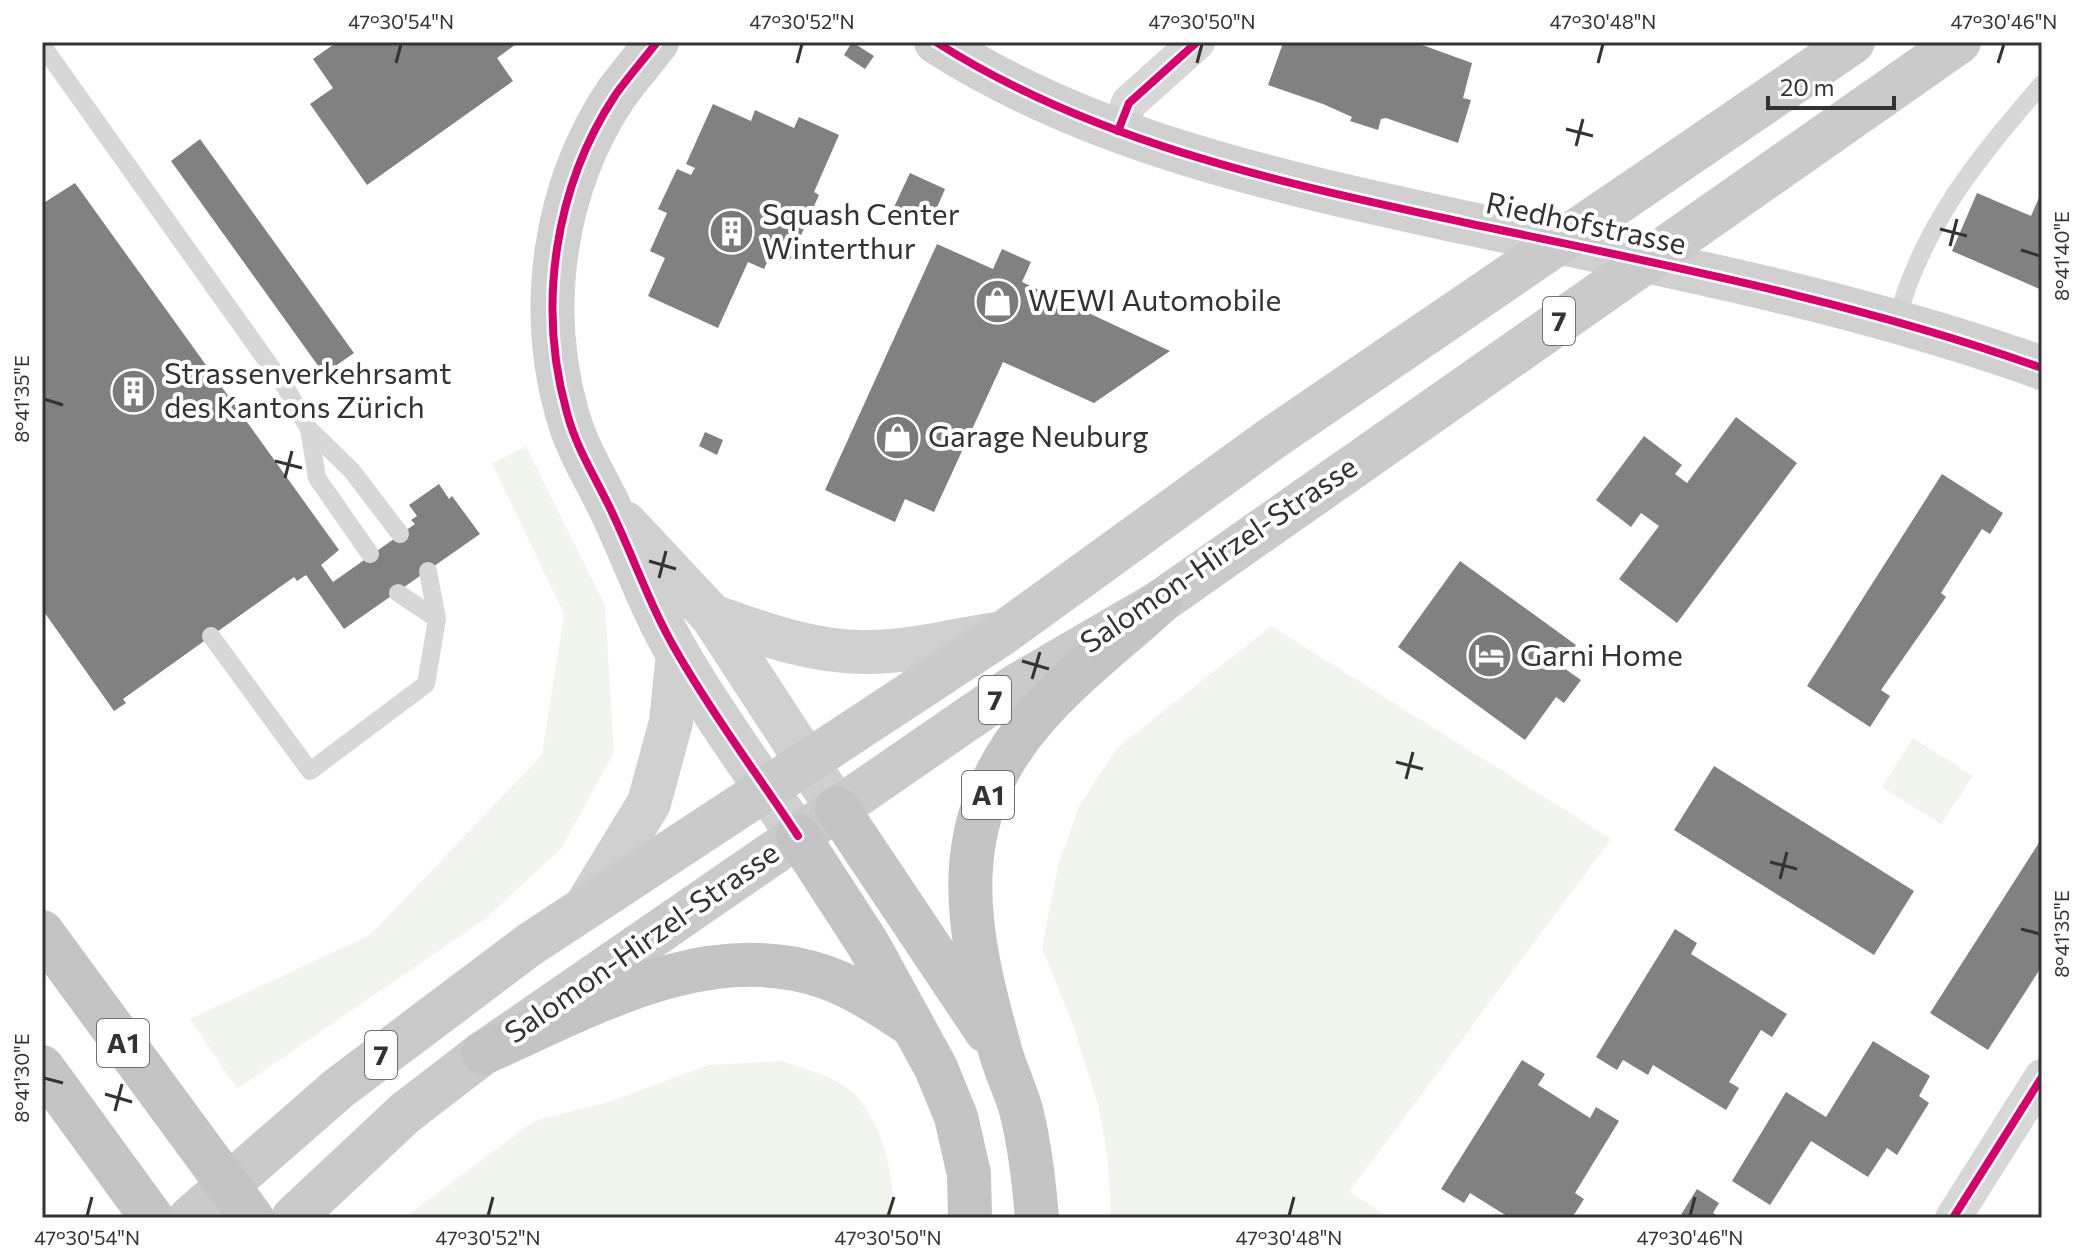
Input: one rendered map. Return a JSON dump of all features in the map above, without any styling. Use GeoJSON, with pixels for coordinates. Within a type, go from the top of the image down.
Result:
{"type":"FeatureCollection","features":[{"type":"Feature","properties":{"kind":"highway","name":"A1"},"geometry":{"type":"LineString","coordinates":[[1037,1218],[1029,1146],[999,1049],[974,940],[968,900],[970,863],[981,813],[1011,749],[1036,717],[1160,602]]}},
{"type":"Feature","properties":{"kind":"highway","name":"A1"},"geometry":{"type":"LineString","coordinates":[[837,808],[999,1049]]}},
{"type":"Feature","properties":{"kind":"highway"},"geometry":{"type":"LineString","coordinates":[[798,836],[868,944],[936,1068],[956,1117],[969,1174],[970,1218]]}},
{"type":"Feature","properties":{"kind":"highway","name":"A1"},"geometry":{"type":"LineString","coordinates":[[42,932],[252,1218]]}},
{"type":"Feature","properties":{"kind":"highway"},"geometry":{"type":"LineString","coordinates":[[483,1053],[656,978],[738,965],[782,966],[824,977],[863,994],[910,1024]]}},
{"type":"Feature","properties":{"kind":"highway","name":"A1"},"geometry":{"type":"LineString","coordinates":[[42,1067],[140,1201]]}},
{"type":"Feature","properties":{"kind":"highway","name":"A1"},"geometry":{"type":"LineString","coordinates":[[42,1099],[140,1201]]}},
{"type":"Feature","properties":{"kind":"main road","name":"Salomon-Hirzel-Strasse"},"geometry":{"type":"LineString","coordinates":[[190,1218],[361,1071],[529,945],[1003,633],[1271,439],[1853,42]]}},
{"type":"Feature","properties":{"kind":"main road","name":"Salomon-Hirzel-Strasse"},"geometry":{"type":"LineString","coordinates":[[293,1218],[405,1113],[483,1053],[1014,687],[1160,602],[1959,42]]}},
{"type":"Feature","properties":{"kind":"street"},"geometry":{"type":"LineString","coordinates":[[657,42],[616,95],[578,168],[563,219],[552,278],[551,322],[556,366],[567,415],[584,461],[610,507],[635,572],[678,654],[798,836]]}},
{"type":"Feature","properties":{"kind":"street","name":"Riedhofstrasse"},"geometry":{"type":"LineString","coordinates":[[936,42],[1025,91],[1118,131],[1202,160],[1425,214],[1754,284],[1897,320],[2042,368]]}},
{"type":"Feature","properties":{"kind":"street"},"geometry":{"type":"LineString","coordinates":[[1118,131],[1129,103],[1197,42]]}},
{"type":"Feature","properties":{"kind":"street"},"geometry":{"type":"LineString","coordinates":[[610,507],[712,616],[837,808]]}},
{"type":"Feature","properties":{"kind":"street"},"geometry":{"type":"LineString","coordinates":[[712,616],[784,640],[826,650],[855,651],[1003,633]]}},
{"type":"Feature","properties":{"kind":"street"},"geometry":{"type":"LineString","coordinates":[[585,908],[649,803],[671,722],[678,654]]}},
{"type":"Feature","properties":{"kind":"street"},"geometry":{"type":"LineString","coordinates":[[1953,1218],[2042,1077]]}},
{"type":"Feature","properties":{"kind":"lane"},"geometry":{"type":"LineString","coordinates":[[42,45],[286,388],[309,429],[352,471],[400,534]]}},
{"type":"Feature","properties":{"kind":"lane"},"geometry":{"type":"LineString","coordinates":[[1897,320],[1915,262],[1977,159],[2042,84]]}},
{"type":"Feature","properties":{"kind":"lane"},"geometry":{"type":"LineString","coordinates":[[309,429],[317,478],[370,554]]}},
{"type":"Feature","properties":{"kind":"lane"},"geometry":{"type":"LineString","coordinates":[[211,636],[310,771],[426,684],[437,619],[428,571]]}},
{"type":"Feature","properties":{"kind":"lane"},"geometry":{"type":"LineString","coordinates":[[398,593],[437,619]]}},
{"type":"Feature","properties":{"kind":"shaded area"},"geometry":{"type":"Polygon","coordinates":[[[526,446],[605,606],[614,752],[561,849],[485,919],[237,1089],[190,1019],[370,935],[542,755],[564,614],[492,463],[526,446]]]}},
{"type":"Feature","properties":{"kind":"shaded area"},"geometry":{"type":"Polygon","coordinates":[[[1271,626],[1611,839],[1349,1192],[1390,1218],[1111,1218],[1108,1161],[1099,1108],[1074,1028],[1042,948],[1058,866],[1079,806],[1117,748],[1271,626]]]}},
{"type":"Feature","properties":{"kind":"shaded area"},"geometry":{"type":"Polygon","coordinates":[[[1913,738],[1973,776],[1941,824],[1882,787],[1913,738]]]}},
{"type":"Feature","properties":{"kind":"shaded area"},"geometry":{"type":"Polygon","coordinates":[[[782,1061],[823,1075],[846,1087],[868,1112],[889,1166],[891,1218],[404,1218],[534,1121],[609,1102],[709,1065],[782,1061]]]}},
{"type":"Feature","properties":{"kind":"building"},"geometry":{"type":"Polygon","coordinates":[[[337,42],[519,42],[497,58],[513,81],[367,185],[310,104],[333,88],[313,59],[337,42]]]}},
{"type":"Feature","properties":{"kind":"building"},"geometry":{"type":"Polygon","coordinates":[[[852,42],[874,56],[865,69],[844,55],[852,42]]]}},
{"type":"Feature","properties":{"kind":"building"},"geometry":{"type":"Polygon","coordinates":[[[1291,42],[1414,42],[1472,63],[1463,98],[1471,100],[1458,143],[1386,118],[1381,119],[1378,130],[1350,121],[1352,117],[1323,104],[1268,85],[1283,43],[1290,45],[1291,42]]]}},
{"type":"Feature","properties":{"kind":"building","name":"Squash Center Winterthur"},"geometry":{"type":"Polygon","coordinates":[[[713,104],[751,121],[755,110],[794,128],[799,117],[839,135],[814,192],[819,195],[790,260],[772,252],[764,269],[748,262],[718,328],[648,296],[665,258],[650,251],[667,213],[658,209],[677,169],[691,175],[695,168],[686,164],[713,104]]]}},
{"type":"Feature","properties":{"kind":"building"},"geometry":{"type":"Polygon","coordinates":[[[200,139],[354,353],[324,374],[171,161],[200,139]]]}},
{"type":"Feature","properties":{"kind":"building"},"geometry":{"type":"Polygon","coordinates":[[[910,173],[945,189],[930,224],[894,207],[910,173]]]}},
{"type":"Feature","properties":{"kind":"building","name":"Strassenverkehrsamt des Kantons Zürich"},"geometry":{"type":"Polygon","coordinates":[[[75,183],[339,550],[321,565],[333,582],[415,524],[411,520],[417,516],[409,505],[439,484],[449,499],[452,496],[480,534],[344,629],[306,575],[297,581],[294,577],[123,699],[126,703],[114,711],[42,609],[42,204],[75,183]]]}},
{"type":"Feature","properties":{"kind":"building"},"geometry":{"type":"Polygon","coordinates":[[[2042,191],[2042,290],[1952,251],[1977,193],[2031,216],[2042,191]]]}},
{"type":"Feature","properties":{"kind":"building"},"geometry":{"type":"Polygon","coordinates":[[[937,244],[993,269],[1002,249],[1031,262],[1022,282],[1170,351],[1094,403],[1003,362],[934,512],[905,499],[895,522],[825,490],[937,244]]]}},
{"type":"Feature","properties":{"kind":"building"},"geometry":{"type":"Polygon","coordinates":[[[1736,417],[1797,463],[1677,623],[1619,579],[1659,526],[1641,513],[1631,527],[1596,500],[1644,436],[1682,465],[1675,474],[1687,483],[1736,417]]]}},
{"type":"Feature","properties":{"kind":"building"},"geometry":{"type":"Polygon","coordinates":[[[705,432],[723,440],[717,455],[699,446],[705,432]]]}},
{"type":"Feature","properties":{"kind":"building"},"geometry":{"type":"Polygon","coordinates":[[[1942,474],[2003,513],[1990,534],[1982,529],[1941,593],[1946,597],[1881,690],[1890,696],[1870,727],[1807,686],[1942,474]]]}},
{"type":"Feature","properties":{"kind":"building","name":"Garni Home"},"geometry":{"type":"Polygon","coordinates":[[[1460,561],[1576,645],[1561,666],[1581,680],[1564,703],[1556,697],[1525,740],[1398,647],[1460,561]]]}},
{"type":"Feature","properties":{"kind":"building"},"geometry":{"type":"Polygon","coordinates":[[[1714,766],[1914,891],[1874,955],[1674,830],[1714,766]]]}},
{"type":"Feature","properties":{"kind":"building"},"geometry":{"type":"Polygon","coordinates":[[[2042,838],[2042,966],[1988,1050],[1930,1013],[2042,838]]]}},
{"type":"Feature","properties":{"kind":"building"},"geometry":{"type":"Polygon","coordinates":[[[1675,929],[1697,943],[1691,954],[1787,1014],[1772,1037],[1761,1030],[1729,1082],[1739,1088],[1726,1110],[1653,1065],[1648,1075],[1623,1060],[1617,1070],[1596,1057],[1675,929]]]}},
{"type":"Feature","properties":{"kind":"building"},"geometry":{"type":"Polygon","coordinates":[[[1873,1041],[1930,1076],[1919,1096],[1929,1103],[1897,1155],[1887,1148],[1868,1177],[1811,1141],[1770,1205],[1732,1181],[1786,1092],[1826,1117],[1873,1041]]]}},
{"type":"Feature","properties":{"kind":"building"},"geometry":{"type":"Polygon","coordinates":[[[1522,1060],[1545,1074],[1538,1085],[1590,1118],[1596,1107],[1619,1121],[1575,1193],[1584,1199],[1572,1218],[1510,1218],[1470,1193],[1464,1203],[1441,1189],[1522,1060]]]}},
{"type":"Feature","properties":{"kind":"building"},"geometry":{"type":"Polygon","coordinates":[[[1697,1189],[1719,1203],[1713,1213],[1721,1218],[1679,1218],[1697,1189]]]}},
{"type":"Feature","properties":{"kind":"cycle path"},"geometry":{"type":"LineString","coordinates":[[657,42],[616,94],[595,130],[565,208],[553,290],[553,332],[558,373],[575,438],[668,636],[706,700],[798,836]]}},
{"type":"Feature","properties":{"kind":"cycle path"},"geometry":{"type":"LineString","coordinates":[[936,42],[1060,108],[1192,156],[1329,192],[1829,303],[1972,344],[2042,368]]}},
{"type":"Feature","properties":{"kind":"cycle path"},"geometry":{"type":"LineString","coordinates":[[1118,131],[1129,103],[1197,42]]}},
{"type":"Feature","properties":{"kind":"cycle path"},"geometry":{"type":"LineString","coordinates":[[1953,1218],[2042,1077]]}},
{"type":"Feature","properties":{"kind":"place","name":"Squash Center Winterthur"},"geometry":{"type":"Point","coordinates":[731,232]}},
{"type":"Feature","properties":{"kind":"place","name":"WEWI Automobile"},"geometry":{"type":"Point","coordinates":[997,301]}},
{"type":"Feature","properties":{"kind":"place","name":"Strassenverkehrsamt des Kantons Zürich"},"geometry":{"type":"Point","coordinates":[133,391]}},
{"type":"Feature","properties":{"kind":"place","name":"Garage Neuburg"},"geometry":{"type":"Point","coordinates":[897,437]}},
{"type":"Feature","properties":{"kind":"place","name":"Garni Home"},"geometry":{"type":"Point","coordinates":[1489,656]}}]}
